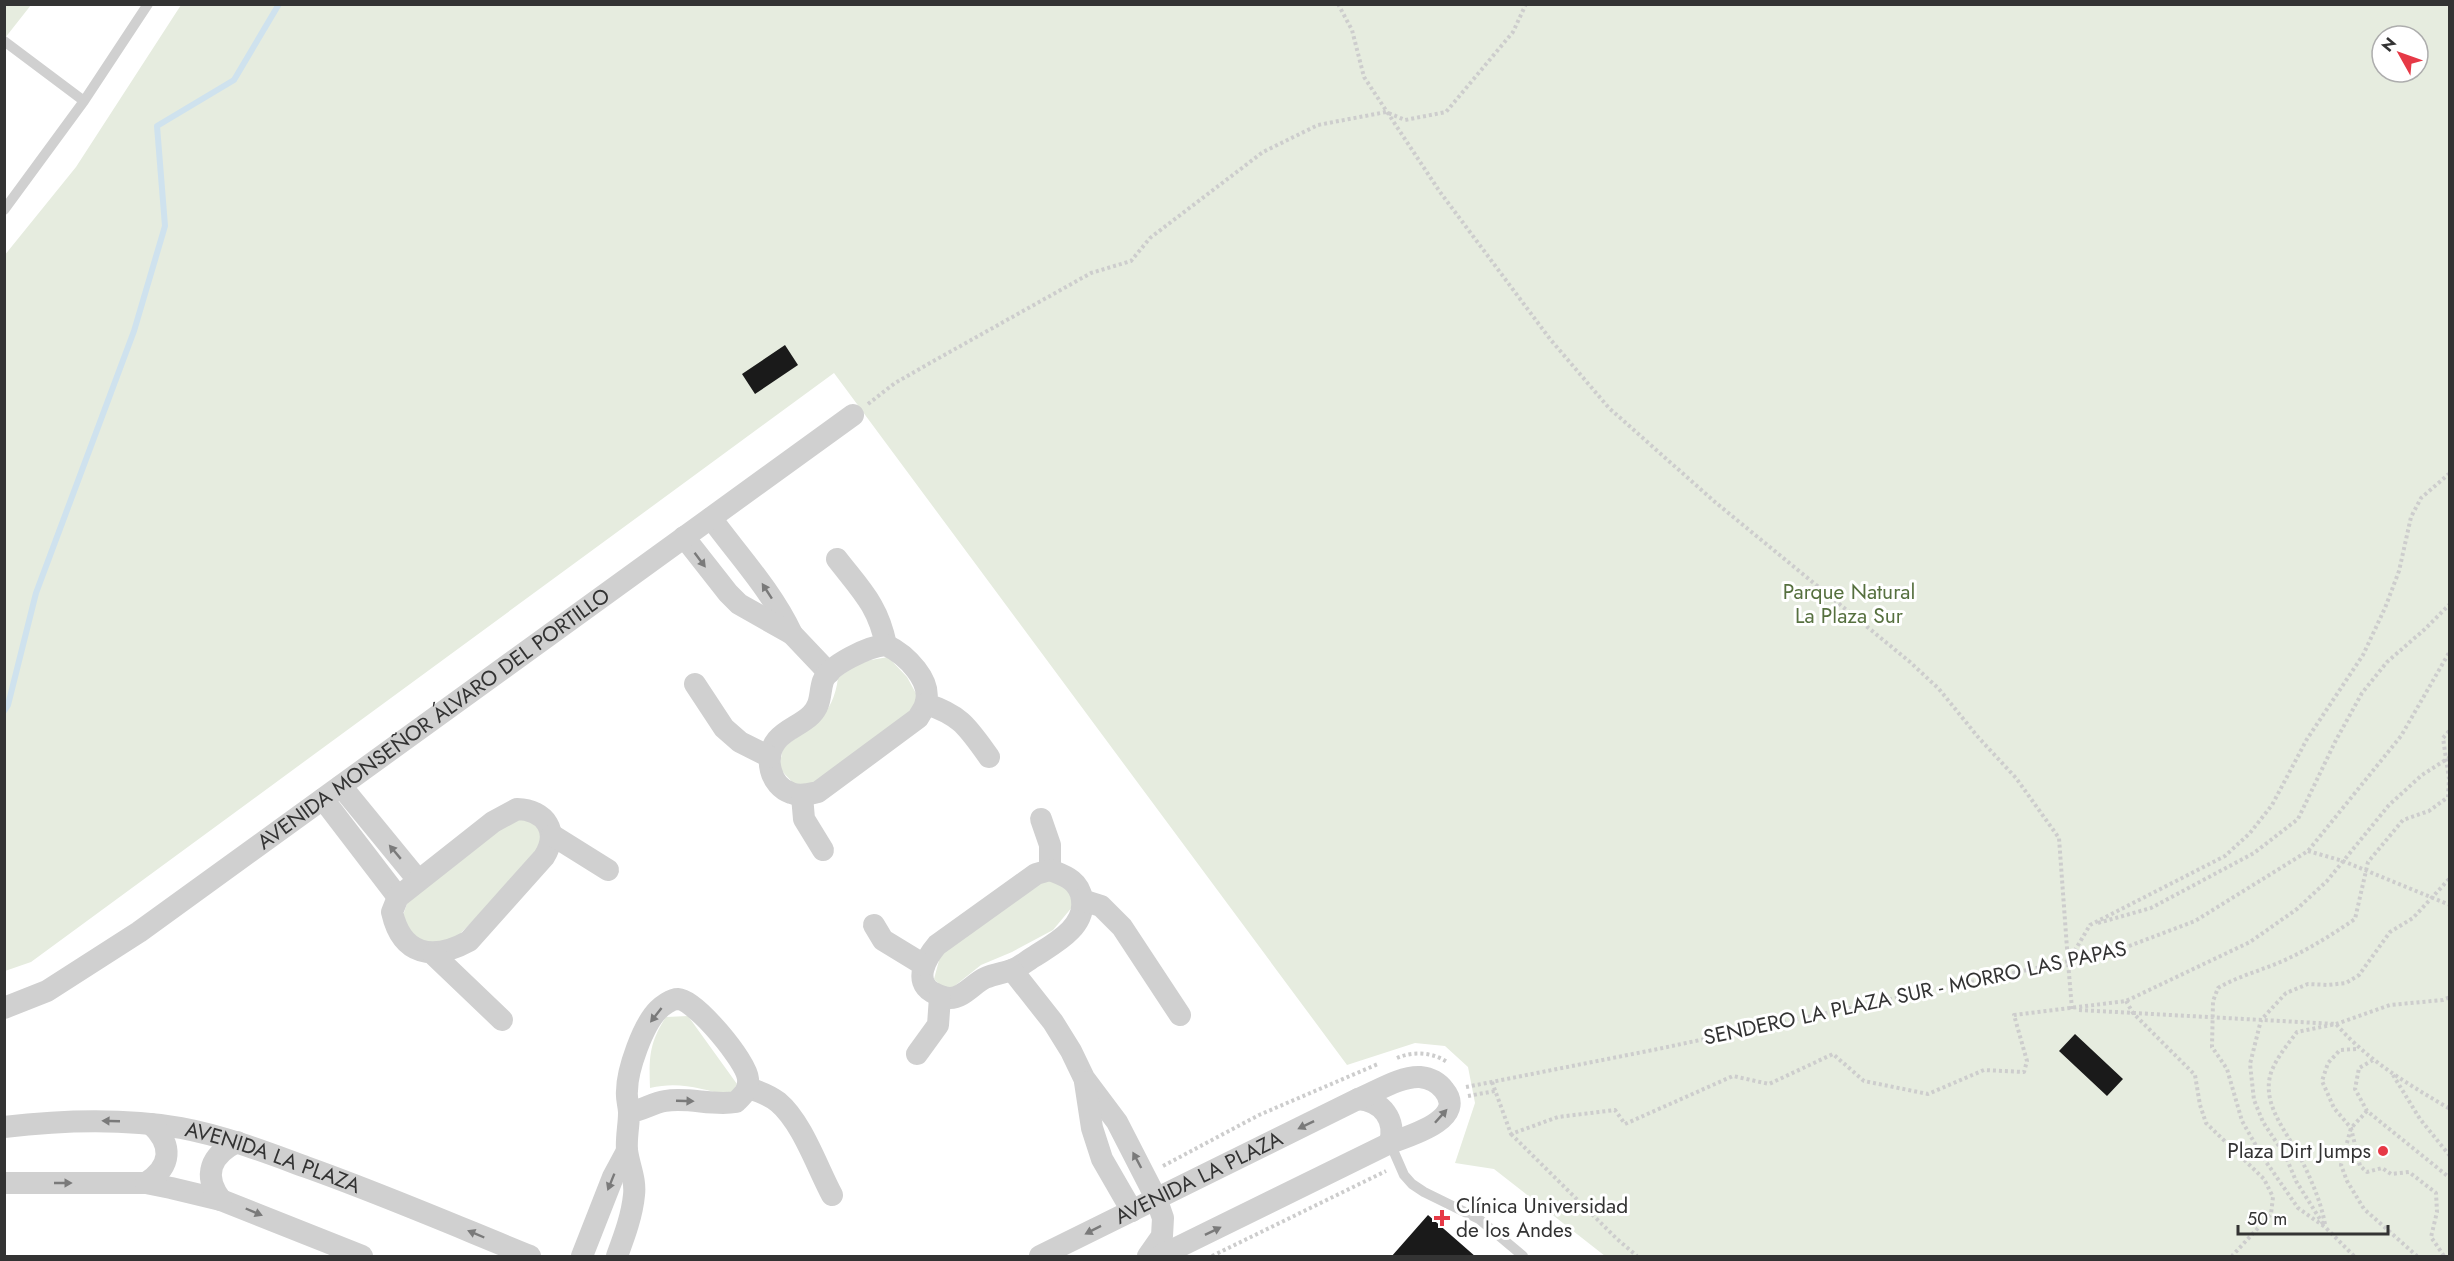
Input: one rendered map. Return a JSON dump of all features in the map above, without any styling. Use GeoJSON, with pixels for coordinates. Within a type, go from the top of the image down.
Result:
{"type":"FeatureCollection","features":[{"type":"Feature","properties":{"kind":"street","name":"AVENIDA MONSEÑOR ÁLVARO DEL PORTILLO"},"geometry":{"type":"LineString","coordinates":[[4,1008],[47,991],[139,932],[853,415]]}},
{"type":"Feature","properties":{"kind":"street"},"geometry":{"type":"LineString","coordinates":[[711,518],[760,580],[792,634]]}},
{"type":"Feature","properties":{"kind":"street"},"geometry":{"type":"LineString","coordinates":[[684,537],[717,582],[733,598],[792,634],[829,673]]}},
{"type":"Feature","properties":{"kind":"street"},"geometry":{"type":"LineString","coordinates":[[837,559],[876,610],[886,645]]}},
{"type":"Feature","properties":{"kind":"street"},"geometry":{"type":"LineString","coordinates":[[886,645],[906,657],[926,686],[926,704],[918,718],[818,792],[802,796],[779,787],[769,770],[770,757],[776,741],[811,715],[822,697],[823,681],[829,673],[861,650],[886,645]]}},
{"type":"Feature","properties":{"kind":"street"},"geometry":{"type":"LineString","coordinates":[[695,684],[724,728],[740,742],[770,757]]}},
{"type":"Feature","properties":{"kind":"street"},"geometry":{"type":"LineString","coordinates":[[926,704],[953,714],[969,729],[989,757]]}},
{"type":"Feature","properties":{"kind":"street"},"geometry":{"type":"LineString","coordinates":[[332,793],[418,880]]}},
{"type":"Feature","properties":{"kind":"street"},"geometry":{"type":"LineString","coordinates":[[332,793],[398,897]]}},
{"type":"Feature","properties":{"kind":"street"},"geometry":{"type":"LineString","coordinates":[[802,796],[804,819],[823,850]]}},
{"type":"Feature","properties":{"kind":"street"},"geometry":{"type":"LineString","coordinates":[[518,809],[531,810],[546,822],[552,835],[551,846],[544,857],[469,941],[453,950],[433,954],[420,951],[400,937],[392,912],[398,897],[493,822],[518,809]]}},
{"type":"Feature","properties":{"kind":"street"},"geometry":{"type":"LineString","coordinates":[[1041,819],[1050,845],[1050,870]]}},
{"type":"Feature","properties":{"kind":"street"},"geometry":{"type":"LineString","coordinates":[[552,835],[608,870]]}},
{"type":"Feature","properties":{"kind":"street"},"geometry":{"type":"LineString","coordinates":[[1050,870],[1070,877],[1079,890],[1082,900],[1081,914],[1075,926],[1057,942],[1012,970],[988,977],[951,998],[940,997],[928,989],[922,978],[928,955],[937,945],[1036,874],[1050,870]]}},
{"type":"Feature","properties":{"kind":"street"},"geometry":{"type":"LineString","coordinates":[[1082,900],[1101,906],[1122,927],[1180,1015]]}},
{"type":"Feature","properties":{"kind":"street"},"geometry":{"type":"LineString","coordinates":[[874,925],[883,940],[924,965]]}},
{"type":"Feature","properties":{"kind":"street"},"geometry":{"type":"LineString","coordinates":[[433,954],[502,1020]]}},
{"type":"Feature","properties":{"kind":"street"},"geometry":{"type":"LineString","coordinates":[[1012,970],[1053,1023],[1071,1051],[1084,1078],[1117,1122],[1156,1198],[1163,1218],[1162,1236],[1148,1257]]}},
{"type":"Feature","properties":{"kind":"street"},"geometry":{"type":"LineString","coordinates":[[917,1054],[938,1025],[940,997]]}},
{"type":"Feature","properties":{"kind":"street"},"geometry":{"type":"LineString","coordinates":[[617,1257],[631,1214],[634,1194],[634,1176],[627,1150],[629,1112],[627,1090],[632,1065],[645,1031],[657,1011],[677,999],[687,1002],[711,1023],[744,1067],[748,1076],[748,1088],[736,1102],[719,1105],[665,1100],[639,1111],[629,1112]]}},
{"type":"Feature","properties":{"kind":"street"},"geometry":{"type":"LineString","coordinates":[[1084,1078],[1092,1128],[1102,1159],[1132,1211]]}},
{"type":"Feature","properties":{"kind":"street","name":"AVENIDA LA PLAZA"},"geometry":{"type":"LineString","coordinates":[[1040,1257],[1358,1099],[1412,1078],[1428,1079],[1444,1089],[1450,1102],[1442,1119],[1428,1128],[1390,1143],[1160,1257]]}},
{"type":"Feature","properties":{"kind":"street"},"geometry":{"type":"LineString","coordinates":[[748,1088],[777,1101],[792,1118],[832,1195]]}},
{"type":"Feature","properties":{"kind":"street"},"geometry":{"type":"LineString","coordinates":[[1358,1099],[1374,1102],[1386,1113],[1392,1127],[1390,1143]]}},
{"type":"Feature","properties":{"kind":"street","name":"AVENIDA LA PLAZA"},"geometry":{"type":"LineString","coordinates":[[4,1127],[85,1120],[151,1124],[180,1128],[237,1142],[358,1185],[530,1257]]}},
{"type":"Feature","properties":{"kind":"street"},"geometry":{"type":"LineString","coordinates":[[146,1183],[158,1175],[165,1162],[167,1148],[162,1134],[151,1124]]}},
{"type":"Feature","properties":{"kind":"street"},"geometry":{"type":"LineString","coordinates":[[221,1200],[213,1190],[212,1168],[217,1155],[237,1142]]}},
{"type":"Feature","properties":{"kind":"street"},"geometry":{"type":"LineString","coordinates":[[582,1257],[613,1176],[627,1150]]}},
{"type":"Feature","properties":{"kind":"street"},"geometry":{"type":"LineString","coordinates":[[4,1183],[146,1183],[221,1200],[362,1257]]}},
{"type":"Feature","properties":{"kind":"lane"},"geometry":{"type":"LineString","coordinates":[[4,210],[84,101],[148,4]]}},
{"type":"Feature","properties":{"kind":"lane"},"geometry":{"type":"LineString","coordinates":[[4,41],[84,101]]}},
{"type":"Feature","properties":{"kind":"lane"},"geometry":{"type":"LineString","coordinates":[[1390,1143],[1408,1180],[1416,1188],[1479,1219],[1523,1257]]}},
{"type":"Feature","properties":{"kind":"path"},"geometry":{"type":"LineString","coordinates":[[1338,4],[1352,30],[1364,77],[1386,112],[1486,256],[1609,408],[1715,502],[1910,662],[1939,689],[1978,737],[2016,778],[2059,837],[2070,1009]]}},
{"type":"Feature","properties":{"kind":"path"},"geometry":{"type":"LineString","coordinates":[[853,415],[913,373],[1091,273],[1131,261],[1150,238],[1263,152],[1318,125],[1386,112],[1405,120],[1446,112],[1514,32],[1526,4]]}},
{"type":"Feature","properties":{"kind":"path"},"geometry":{"type":"LineString","coordinates":[[2068,962],[2090,925],[2225,856],[2250,833],[2272,805],[2307,739],[2363,655],[2385,608],[2399,570],[2411,517],[2421,498],[2450,473]]}},
{"type":"Feature","properties":{"kind":"path"},"geometry":{"type":"LineString","coordinates":[[2090,925],[2151,909],[2253,853],[2298,819],[2336,740],[2362,693],[2387,662],[2450,604]]}},
{"type":"Feature","properties":{"kind":"path","name":"SENDERO LA PLAZA SUR - MORRO LAS PAPAS"},"geometry":{"type":"LineString","coordinates":[[1472,1084],[1658,1049],[2068,962],[2116,951],[2194,921],[2308,851],[2401,736],[2450,651]]}},
{"type":"Feature","properties":{"kind":"path"},"geometry":{"type":"LineString","coordinates":[[2354,1257],[2325,1227],[2298,1208],[2262,1156],[2242,1121],[2227,1069],[2212,1047],[2213,1001],[2218,988],[2239,976],[2284,960],[2323,942],[2355,919],[2368,862],[2403,820],[2429,811],[2448,797],[2448,758],[2443,738],[2450,730]]}},
{"type":"Feature","properties":{"kind":"path"},"geometry":{"type":"LineString","coordinates":[[1511,1134],[1558,1117],[1615,1110],[1625,1124],[1733,1076],[1769,1083],[1833,1053],[1863,1081],[1928,1094],[1984,1070],[2024,1072],[2027,1061],[2014,1015],[2126,1001],[2250,942],[2297,909],[2327,881],[2389,805],[2422,775],[2448,758]]}},
{"type":"Feature","properties":{"kind":"path"},"geometry":{"type":"LineString","coordinates":[[2308,851],[2343,861],[2450,905]]}},
{"type":"Feature","properties":{"kind":"path"},"geometry":{"type":"LineString","coordinates":[[2325,1227],[2296,1181],[2286,1156],[2263,1122],[2254,1100],[2250,1064],[2261,1020],[2286,993],[2308,984],[2328,986],[2346,983],[2359,975],[2390,932],[2413,918],[2450,878]]}},
{"type":"Feature","properties":{"kind":"path"},"geometry":{"type":"LineString","coordinates":[[2325,1227],[2322,1206],[2301,1159],[2274,1112],[2270,1092],[2271,1072],[2297,1032],[2336,1024],[2390,1005],[2443,1000],[2450,997]]}},
{"type":"Feature","properties":{"kind":"path"},"geometry":{"type":"LineString","coordinates":[[2126,1001],[2133,1013],[2195,1075],[2200,1105],[2206,1123],[2264,1179],[2273,1197],[2271,1214],[2232,1257]]}},
{"type":"Feature","properties":{"kind":"path"},"geometry":{"type":"LineString","coordinates":[[2070,1009],[2336,1024],[2357,1048],[2393,1075],[2450,1109]]}},
{"type":"Feature","properties":{"kind":"path"},"geometry":{"type":"LineString","coordinates":[[2357,1048],[2340,1050],[2328,1063],[2322,1082],[2334,1108],[2351,1128],[2360,1166],[2367,1172],[2382,1168],[2391,1174],[2409,1172],[2436,1192],[2437,1212],[2431,1237],[2444,1257]]}},
{"type":"Feature","properties":{"kind":"path"},"geometry":{"type":"LineString","coordinates":[[1392,1059],[1423,1053],[1440,1058],[1451,1065]]}},
{"type":"Feature","properties":{"kind":"path"},"geometry":{"type":"LineString","coordinates":[[2373,1060],[2359,1068],[2355,1089],[2367,1111],[2450,1178]]}},
{"type":"Feature","properties":{"kind":"path"},"geometry":{"type":"LineString","coordinates":[[1145,1176],[1259,1115],[1383,1063]]}},
{"type":"Feature","properties":{"kind":"path"},"geometry":{"type":"LineString","coordinates":[[2393,1075],[2420,1119],[2450,1156]]}},
{"type":"Feature","properties":{"kind":"path"},"geometry":{"type":"LineString","coordinates":[[1460,1082],[1464,1097],[1495,1091]]}},
{"type":"Feature","properties":{"kind":"path"},"geometry":{"type":"LineString","coordinates":[[1492,1082],[1511,1134],[1637,1257]]}},
{"type":"Feature","properties":{"kind":"path"},"geometry":{"type":"LineString","coordinates":[[2367,1111],[2351,1128],[2341,1165],[2347,1181],[2364,1209],[2417,1257]]}},
{"type":"Feature","properties":{"kind":"path"},"geometry":{"type":"LineString","coordinates":[[1212,1257],[1400,1164]]}},
{"type":"Feature","properties":{"kind":"green space"},"geometry":{"type":"Polygon","coordinates":[[[5,5],[31,5],[5,38],[5,5]]]}},
{"type":"Feature","properties":{"kind":"green space","name":"Parque Natural La Plaza Sur"},"geometry":{"type":"Polygon","coordinates":[[[181,5],[2449,5],[2449,1256],[1605,1256],[1494,1169],[1455,1163],[1475,1103],[1468,1067],[1445,1046],[1415,1043],[1347,1065],[834,373],[31,962],[5,971],[4,256],[76,167],[181,5]]]}},
{"type":"Feature","properties":{"kind":"green space"},"geometry":{"type":"Polygon","coordinates":[[[888,657],[907,677],[919,699],[907,725],[825,782],[796,786],[779,768],[783,748],[820,719],[831,702],[838,678],[860,662],[888,657]]]}},
{"type":"Feature","properties":{"kind":"green space"},"geometry":{"type":"Polygon","coordinates":[[[530,817],[547,834],[542,851],[453,941],[428,945],[412,937],[401,921],[408,901],[509,822],[530,817]]]}},
{"type":"Feature","properties":{"kind":"green space"},"geometry":{"type":"Polygon","coordinates":[[[1046,878],[1068,887],[1073,906],[1053,930],[1012,952],[981,965],[947,992],[934,979],[941,953],[1046,878]]]}},
{"type":"Feature","properties":{"kind":"green space"},"geometry":{"type":"Polygon","coordinates":[[[688,1016],[737,1084],[730,1096],[671,1085],[650,1088],[651,1051],[660,1026],[666,1017],[688,1016]]]}},
{"type":"Feature","properties":{"kind":"building"},"geometry":{"type":"Polygon","coordinates":[[[785,345],[798,365],[755,394],[742,374],[785,345]]]}},
{"type":"Feature","properties":{"kind":"building"},"geometry":{"type":"Polygon","coordinates":[[[2075,1034],[2123,1079],[2107,1096],[2059,1051],[2075,1034]]]}},
{"type":"Feature","properties":{"kind":"building"},"geometry":{"type":"Polygon","coordinates":[[[1428,1215],[1476,1257],[1391,1257],[1428,1215]]]}},
{"type":"Feature","properties":{"kind":"waterway"},"geometry":{"type":"LineString","coordinates":[[4,711],[8,705],[36,593],[134,331],[165,226],[157,126],[234,80],[279,4]]}},
{"type":"Feature","properties":{"kind":"place","name":"Plaza Dirt Jumps"},"geometry":{"type":"Point","coordinates":[2383,1151]}},
{"type":"Feature","properties":{"kind":"place","name":"Clínica Universidad de los Andes"},"geometry":{"type":"Point","coordinates":[1442,1218]}}]}
